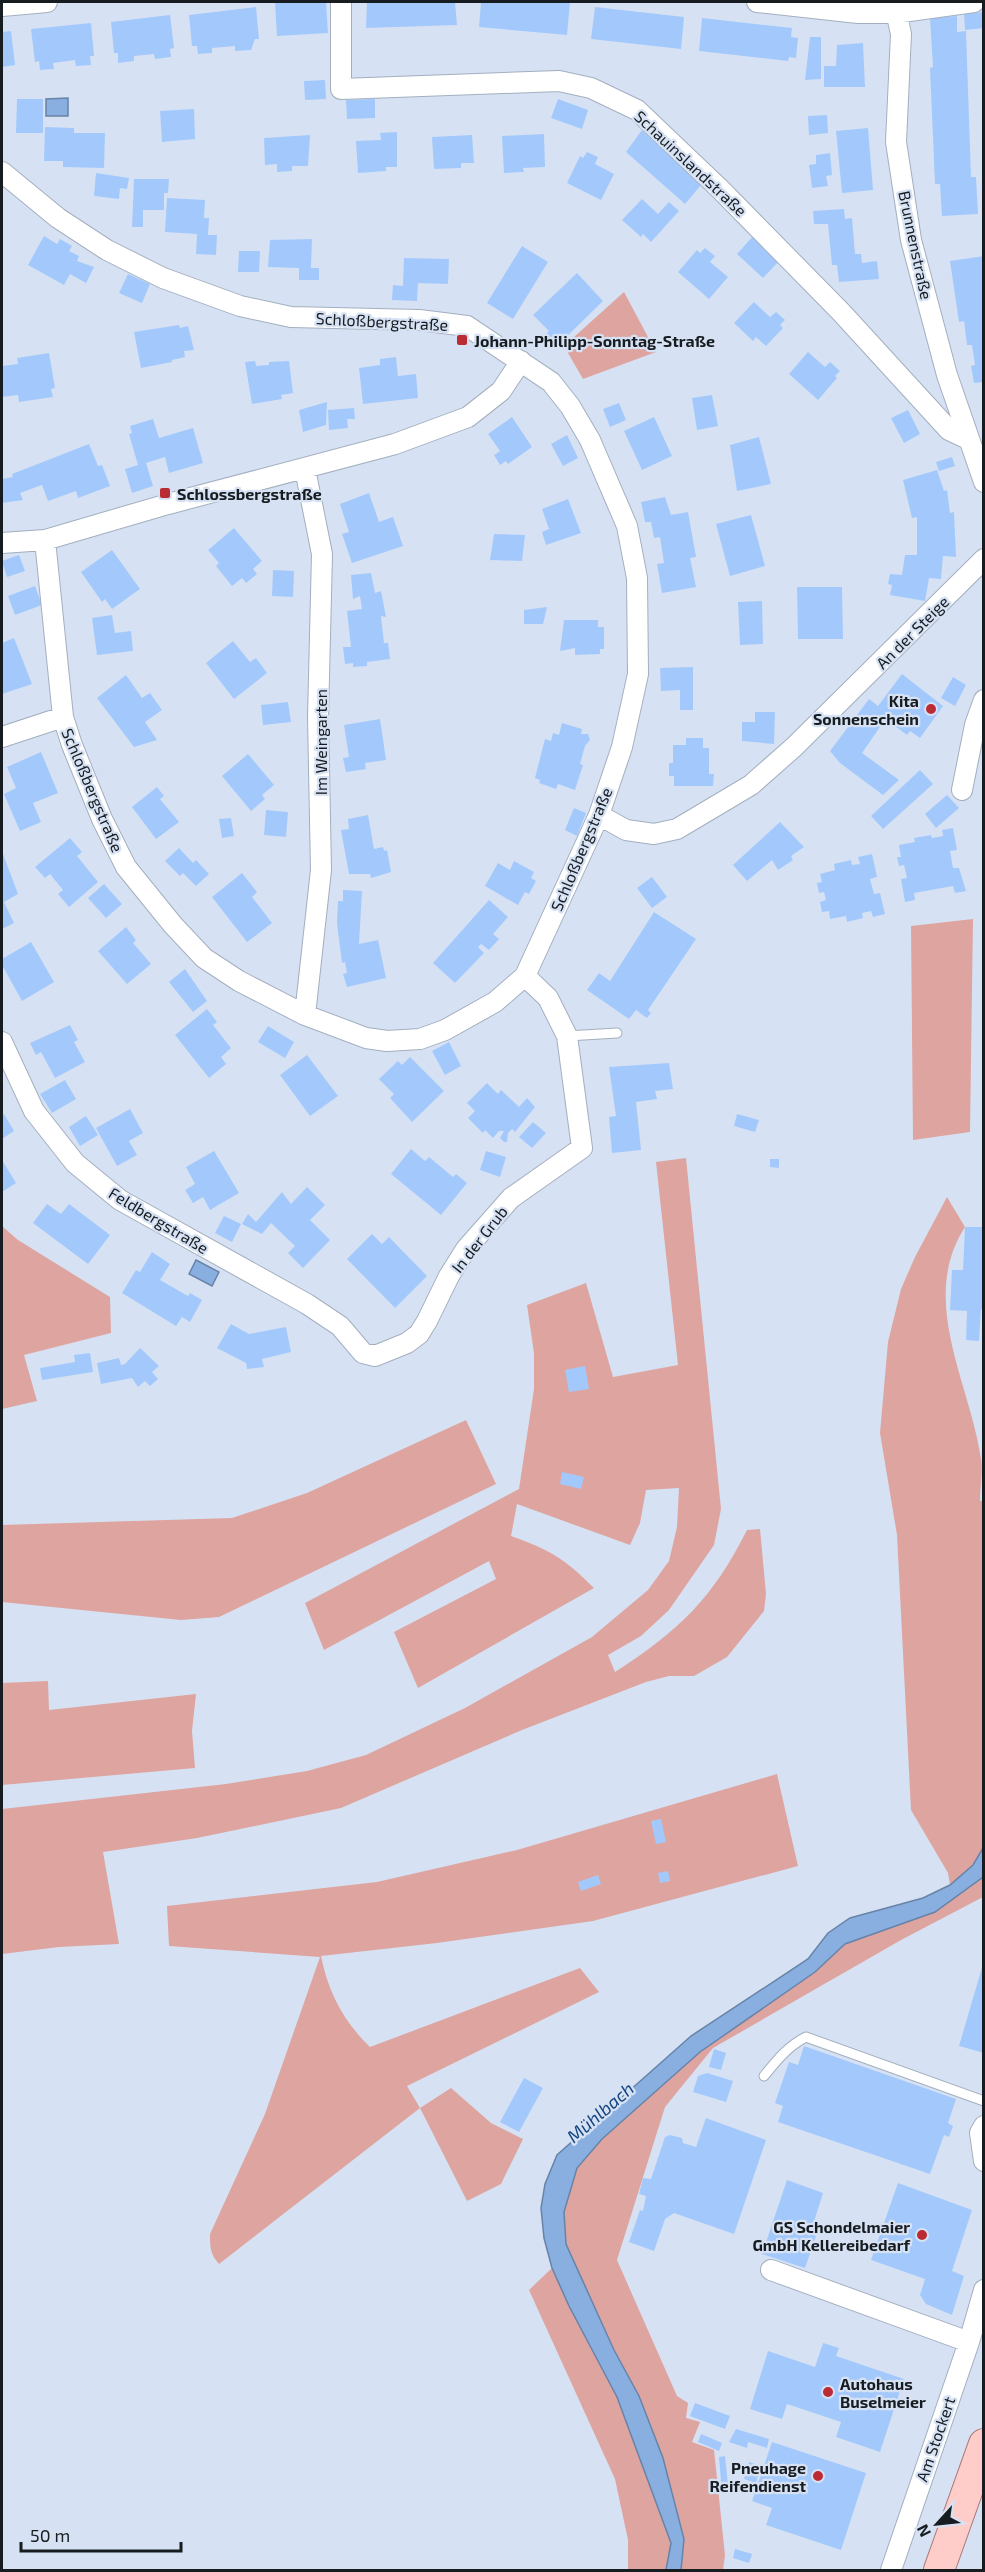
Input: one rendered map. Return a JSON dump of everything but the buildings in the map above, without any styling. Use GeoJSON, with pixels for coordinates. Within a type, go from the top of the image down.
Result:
{"type":"FeatureCollection","features":[{"type":"Feature","properties":{"kind":"main road"},"geometry":{"type":"LineString","coordinates":[[939,2571],[984,2444]]}},
{"type":"Feature","properties":{"kind":"street"},"geometry":{"type":"LineString","coordinates":[[2,6],[47,2]]}},
{"type":"Feature","properties":{"kind":"street","name":"Schauinslandstraße"},"geometry":{"type":"LineString","coordinates":[[342,2],[342,89],[559,81],[591,88],[637,110],[729,198],[841,312],[949,430],[968,439]]}},
{"type":"Feature","properties":{"kind":"street"},"geometry":{"type":"LineString","coordinates":[[758,2],[858,13],[974,2]]}},
{"type":"Feature","properties":{"kind":"street","name":"Brunnenstraße"},"geometry":{"type":"LineString","coordinates":[[895,8],[901,34],[896,142],[911,240],[947,375],[984,482]]}},
{"type":"Feature","properties":{"kind":"street","name":"Schloßbergstraße"},"geometry":{"type":"LineString","coordinates":[[2,172],[58,218],[107,250],[163,278],[240,306],[291,317],[419,320],[467,326],[551,382],[570,406],[590,440],[627,526],[637,578],[638,674],[622,747],[599,816],[525,976],[495,1002],[445,1030],[420,1039],[387,1041],[366,1038],[305,1015],[238,981],[204,958],[173,925],[126,867],[102,819],[63,717],[45,540]]}},
{"type":"Feature","properties":{"kind":"street"},"geometry":{"type":"LineString","coordinates":[[2,543],[45,540],[168,504],[395,444],[468,417],[501,391],[521,361]]}},
{"type":"Feature","properties":{"kind":"street","name":"Im Weingarten"},"geometry":{"type":"LineString","coordinates":[[305,469],[322,554],[318,717],[321,870],[305,1015]]}},
{"type":"Feature","properties":{"kind":"street","name":"An der Steige"},"geometry":{"type":"LineString","coordinates":[[599,816],[626,830],[654,834],[677,829],[751,785],[820,722],[984,559]]}},
{"type":"Feature","properties":{"kind":"street"},"geometry":{"type":"LineString","coordinates":[[962,790],[975,725],[984,700]]}},
{"type":"Feature","properties":{"kind":"street"},"geometry":{"type":"LineString","coordinates":[[2,737],[63,717]]}},
{"type":"Feature","properties":{"kind":"street"},"geometry":{"type":"LineString","coordinates":[[525,976],[548,998],[567,1036]]}},
{"type":"Feature","properties":{"kind":"street","name":"In der Grub"},"geometry":{"type":"LineString","coordinates":[[363,1353],[375,1356],[407,1343],[419,1334],[449,1276],[466,1249],[511,1198],[582,1148],[567,1036]]}},
{"type":"Feature","properties":{"kind":"street","name":"Feldbergstraße"},"geometry":{"type":"LineString","coordinates":[[2,1042],[34,1111],[75,1163],[120,1200],[307,1304],[340,1326],[363,1353]]}},
{"type":"Feature","properties":{"kind":"street"},"geometry":{"type":"LineString","coordinates":[[984,2126],[980,2133],[984,2161]]}},
{"type":"Feature","properties":{"kind":"street"},"geometry":{"type":"LineString","coordinates":[[771,2270],[969,2342]]}},
{"type":"Feature","properties":{"kind":"street","name":"Am Stockert"},"geometry":{"type":"LineString","coordinates":[[891,2571],[969,2342],[984,2290]]}},
{"type":"Feature","properties":{"kind":"lane"},"geometry":{"type":"LineString","coordinates":[[567,1036],[617,1033]]}},
{"type":"Feature","properties":{"kind":"lane"},"geometry":{"type":"LineString","coordinates":[[764,2076],[783,2053],[795,2042],[806,2037],[984,2101]]}},
{"type":"Feature","properties":{"kind":"shaded area"},"geometry":{"type":"Polygon","coordinates":[[[624,292],[656,352],[583,379],[564,346],[624,292]]]}},
{"type":"Feature","properties":{"kind":"shaded area"},"geometry":{"type":"Polygon","coordinates":[[[973,919],[970,1132],[913,1140],[911,926],[973,919]]]}},
{"type":"Feature","properties":{"kind":"shaded area"},"geometry":{"type":"Polygon","coordinates":[[[686,1158],[721,1509],[714,1545],[669,1610],[641,1636],[608,1655],[615,1672],[658,1642],[676,1627],[707,1594],[721,1575],[747,1530],[760,1529],[766,1594],[764,1611],[727,1657],[694,1676],[669,1676],[646,1682],[522,1730],[341,1808],[197,1838],[103,1852],[119,1944],[59,1947],[2,1954],[2,1809],[226,1784],[307,1771],[366,1755],[465,1708],[592,1637],[648,1590],[669,1561],[677,1527],[679,1488],[646,1490],[640,1523],[630,1545],[517,1504],[511,1536],[556,1556],[594,1588],[418,1688],[394,1632],[496,1579],[489,1561],[324,1650],[305,1603],[519,1489],[534,1389],[534,1353],[527,1305],[586,1283],[613,1377],[678,1365],[656,1162],[686,1158]]]}},
{"type":"Feature","properties":{"kind":"shaded area"},"geometry":{"type":"Polygon","coordinates":[[[947,1197],[965,1227],[952,1255],[946,1283],[947,1312],[951,1342],[981,1459],[980,1501],[984,1501],[983,1848],[973,1865],[950,1885],[948,1873],[911,1810],[897,1535],[880,1433],[888,1342],[901,1289],[947,1197]]]}},
{"type":"Feature","properties":{"kind":"shaded area"},"geometry":{"type":"Polygon","coordinates":[[[2,1226],[18,1240],[110,1297],[111,1333],[24,1355],[37,1401],[2,1409],[2,1226]]]}},
{"type":"Feature","properties":{"kind":"shaded area"},"geometry":{"type":"Polygon","coordinates":[[[466,1420],[496,1484],[219,1617],[181,1620],[2,1602],[2,1525],[232,1518],[307,1493],[466,1420]]]}},
{"type":"Feature","properties":{"kind":"shaded area"},"geometry":{"type":"Polygon","coordinates":[[[48,1681],[49,1710],[196,1694],[192,1731],[195,1768],[2,1785],[2,1683],[48,1681]]]}},
{"type":"Feature","properties":{"kind":"shaded area"},"geometry":{"type":"Polygon","coordinates":[[[777,1774],[798,1866],[593,1921],[437,1943],[321,1956],[338,2006],[352,2027],[370,2047],[580,1968],[599,1992],[407,2086],[420,2108],[219,2264],[211,2250],[210,2234],[265,2114],[320,1957],[169,1946],[167,1906],[377,1882],[517,1850],[777,1774]]]}},
{"type":"Feature","properties":{"kind":"shaded area"},"geometry":{"type":"Polygon","coordinates":[[[983,1877],[983,1897],[901,1940],[713,2048],[665,2107],[617,2260],[677,2396],[688,2403],[686,2418],[700,2422],[692,2442],[714,2450],[725,2555],[723,2570],[681,2570],[684,2539],[639,2396],[614,2350],[566,2244],[564,2212],[577,2168],[602,2139],[700,2052],[815,1972],[845,1944],[935,1912],[983,1877]]]}},
{"type":"Feature","properties":{"kind":"shaded area"},"geometry":{"type":"Polygon","coordinates":[[[451,2088],[491,2123],[523,2139],[501,2184],[467,2201],[420,2108],[451,2088]]]}},
{"type":"Feature","properties":{"kind":"shaded area"},"geometry":{"type":"Polygon","coordinates":[[[552,2268],[569,2306],[617,2397],[671,2543],[666,2570],[628,2570],[628,2540],[615,2479],[529,2290],[552,2268]]]}},
{"type":"Feature","properties":{"kind":"water"},"geometry":{"type":"Polygon","coordinates":[[[68,98],[68,116],[46,116],[46,99],[68,98]]]}},
{"type":"Feature","properties":{"kind":"water"},"geometry":{"type":"Polygon","coordinates":[[[196,1260],[219,1272],[212,1286],[189,1274],[196,1260]]]}},
{"type":"Feature","properties":{"kind":"water"},"geometry":{"type":"Polygon","coordinates":[[[983,1848],[983,1877],[935,1912],[845,1944],[815,1972],[700,2052],[602,2139],[577,2168],[564,2212],[566,2244],[614,2350],[639,2396],[663,2458],[684,2539],[681,2570],[666,2570],[671,2543],[617,2397],[569,2306],[552,2268],[544,2238],[541,2208],[545,2184],[557,2155],[691,2036],[808,1959],[828,1933],[850,1918],[923,1898],[950,1885],[973,1865],[983,1848]]]}},
{"type":"Feature","properties":{"kind":"place","name":"Johann-Philipp-Sonntag-Straße"},"geometry":{"type":"Point","coordinates":[462,340]}},
{"type":"Feature","properties":{"kind":"place","name":"Schlossbergstraße"},"geometry":{"type":"Point","coordinates":[165,493]}},
{"type":"Feature","properties":{"kind":"place","name":"Kita Sonnenschein"},"geometry":{"type":"Point","coordinates":[931,709]}},
{"type":"Feature","properties":{"kind":"place","name":"GS Schondelmaier GmbH Kellereibedarf"},"geometry":{"type":"Point","coordinates":[922,2235]}},
{"type":"Feature","properties":{"kind":"place","name":"Autohaus Buselmeier"},"geometry":{"type":"Point","coordinates":[828,2392]}},
{"type":"Feature","properties":{"kind":"place","name":"Pneuhage Reifendienst"},"geometry":{"type":"Point","coordinates":[818,2476]}},
{"type":"Feature","properties":{"kind":"water label","name":"Mühlbach"},"geometry":{"type":"Point","coordinates":[600,2112]}}]}
